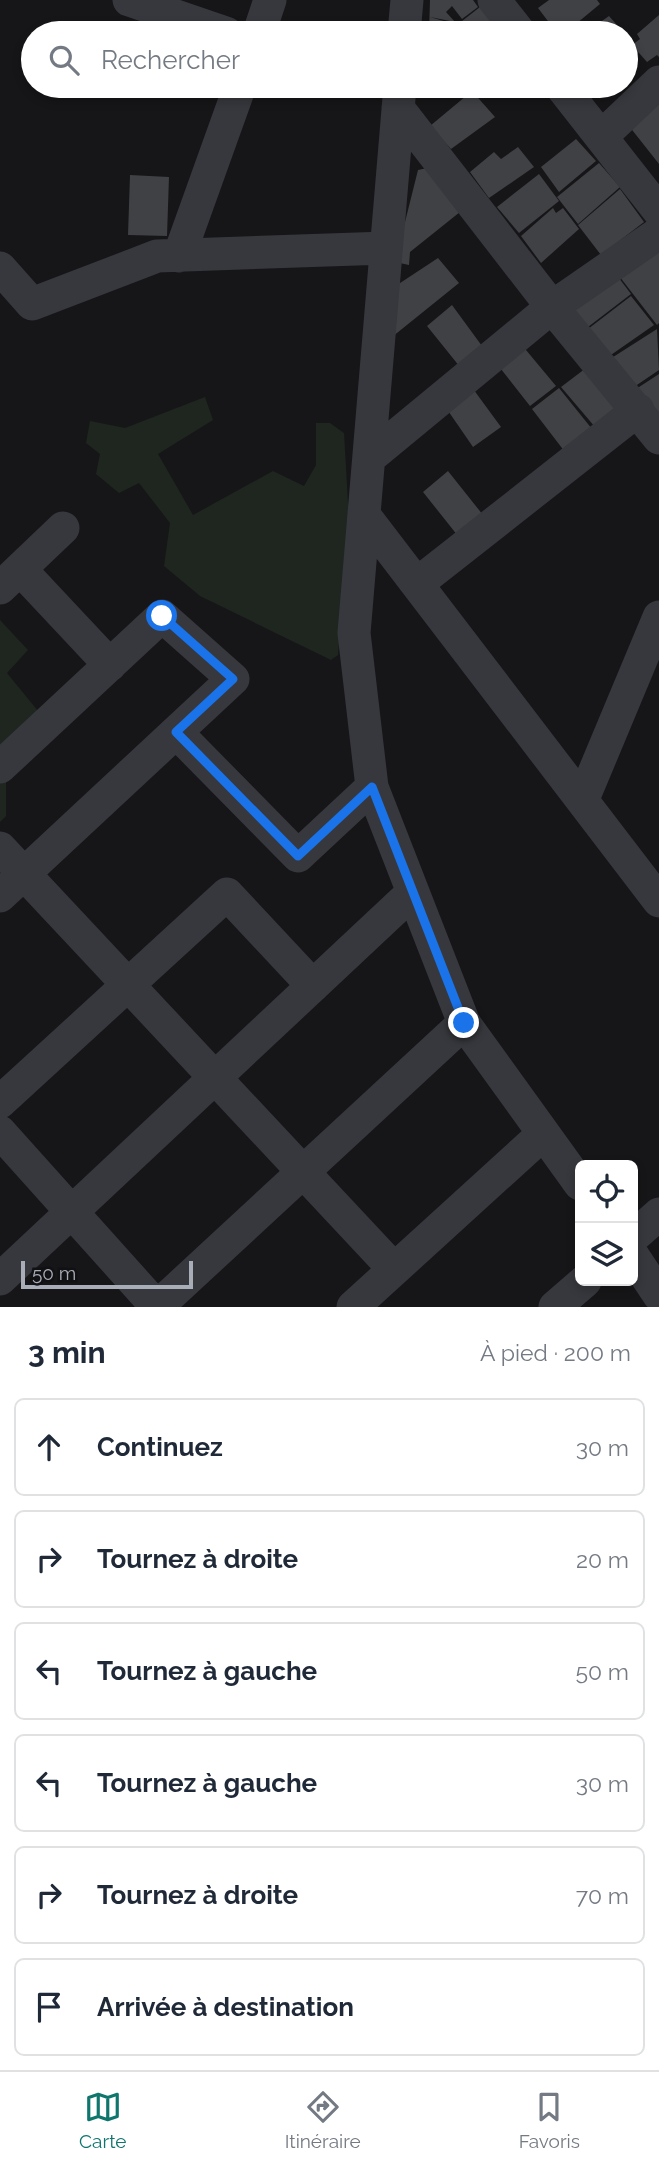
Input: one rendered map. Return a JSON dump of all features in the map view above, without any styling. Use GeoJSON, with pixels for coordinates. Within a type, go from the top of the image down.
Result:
{"type":"FeatureCollection","features":[{"type":"Feature","properties":{"kind":"street"},"geometry":{"type":"LineString","coordinates":[[129,0],[191,21]]}},
{"type":"Feature","properties":{"kind":"street"},"geometry":{"type":"LineString","coordinates":[[262,21],[270,0]]}},
{"type":"Feature","properties":{"kind":"street"},"geometry":{"type":"LineString","coordinates":[[405,21],[407,0]]}},
{"type":"Feature","properties":{"kind":"street"},"geometry":{"type":"LineString","coordinates":[[495,0],[511,21]]}},
{"type":"Feature","properties":{"kind":"street"},"geometry":{"type":"LineString","coordinates":[[601,137],[659,82]]}},
{"type":"Feature","properties":{"kind":"street"},"geometry":{"type":"LineString","coordinates":[[179,256],[236,98]]}},
{"type":"Feature","properties":{"kind":"street"},"geometry":{"type":"LineString","coordinates":[[397,98],[354,633],[372,787],[464,1023],[575,1177]]}},
{"type":"Feature","properties":{"kind":"street"},"geometry":{"type":"LineString","coordinates":[[401,98],[552,307],[659,438]]}},
{"type":"Feature","properties":{"kind":"street"},"geometry":{"type":"LineString","coordinates":[[570,98],[659,211]]}},
{"type":"Feature","properties":{"kind":"street"},"geometry":{"type":"LineString","coordinates":[[369,458],[552,307],[659,233]]}},
{"type":"Feature","properties":{"kind":"street"},"geometry":{"type":"LineString","coordinates":[[0,268],[32,304],[157,256],[386,248]]}},
{"type":"Feature","properties":{"kind":"street"},"geometry":{"type":"LineString","coordinates":[[418,583],[638,410]]}},
{"type":"Feature","properties":{"kind":"street"},"geometry":{"type":"LineString","coordinates":[[364,515],[659,901]]}},
{"type":"Feature","properties":{"kind":"street"},"geometry":{"type":"LineString","coordinates":[[63,528],[10,578],[110,665]]}},
{"type":"Feature","properties":{"kind":"street"},"geometry":{"type":"LineString","coordinates":[[0,767],[162,616],[233,679],[0,897]]}},
{"type":"Feature","properties":{"kind":"street"},"geometry":{"type":"LineString","coordinates":[[583,799],[652,658],[659,617]]}},
{"type":"Feature","properties":{"kind":"street"},"geometry":{"type":"LineString","coordinates":[[176,732],[298,856],[372,787]]}},
{"type":"Feature","properties":{"kind":"street"},"geometry":{"type":"LineString","coordinates":[[0,848],[394,1269]]}},
{"type":"Feature","properties":{"kind":"street"},"geometry":{"type":"LineString","coordinates":[[0,1279],[413,892]]}},
{"type":"Feature","properties":{"kind":"street"},"geometry":{"type":"LineString","coordinates":[[0,1101],[227,894],[313,986]]}},
{"type":"Feature","properties":{"kind":"street"},"geometry":{"type":"LineString","coordinates":[[0,1132],[157,1307],[464,1023]]}},
{"type":"Feature","properties":{"kind":"street"},"geometry":{"type":"LineString","coordinates":[[352,1307],[543,1134]]}},
{"type":"Feature","properties":{"kind":"street"},"geometry":{"type":"LineString","coordinates":[[638,1232],[659,1213]]}},
{"type":"Feature","properties":{"kind":"street"},"geometry":{"type":"LineString","coordinates":[[638,1264],[659,1295]]}},
{"type":"Feature","properties":{"kind":"street"},"geometry":{"type":"LineString","coordinates":[[555,1307],[578,1286]]}},
{"type":"Feature","properties":{"kind":"shaded area"},"geometry":{"type":"Polygon","coordinates":[[[205,397],[213,420],[158,454],[193,515],[273,471],[304,486],[316,465],[316,423],[330,423],[344,433],[349,520],[338,655],[331,660],[200,596],[164,566],[170,523],[139,483],[119,493],[96,474],[100,454],[86,443],[90,421],[125,428],[205,397]]]}},
{"type":"Feature","properties":{"kind":"shaded area"},"geometry":{"type":"Polygon","coordinates":[[[0,620],[28,650],[7,673],[56,733],[6,778],[6,816],[0,822],[0,620]]]}},
{"type":"Feature","properties":{"kind":"building"},"geometry":{"type":"Polygon","coordinates":[[[430,0],[473,0],[478,7],[462,19],[452,6],[446,12],[454,21],[430,17],[444,21],[429,21],[430,0]]]}},
{"type":"Feature","properties":{"kind":"building"},"geometry":{"type":"Polygon","coordinates":[[[549,0],[597,0],[600,4],[579,21],[548,21],[538,8],[549,0]]]}},
{"type":"Feature","properties":{"kind":"building"},"geometry":{"type":"Polygon","coordinates":[[[480,7],[491,21],[462,21],[480,7]]]}},
{"type":"Feature","properties":{"kind":"building"},"geometry":{"type":"Polygon","coordinates":[[[659,15],[659,57],[657,55],[647,62],[638,52],[638,33],[659,15]]]}},
{"type":"Feature","properties":{"kind":"building"},"geometry":{"type":"Polygon","coordinates":[[[464,98],[478,98],[495,117],[451,149],[430,126],[464,98]]]}},
{"type":"Feature","properties":{"kind":"building"},"geometry":{"type":"Polygon","coordinates":[[[659,98],[659,164],[629,126],[659,98]]]}},
{"type":"Feature","properties":{"kind":"building"},"geometry":{"type":"Polygon","coordinates":[[[576,139],[596,161],[559,192],[541,167],[576,139]]]}},
{"type":"Feature","properties":{"kind":"building"},"geometry":{"type":"Polygon","coordinates":[[[518,147],[534,167],[489,198],[470,172],[494,152],[501,159],[518,147]]]}},
{"type":"Feature","properties":{"kind":"building"},"geometry":{"type":"Polygon","coordinates":[[[599,163],[620,187],[578,224],[557,197],[599,163]]]}},
{"type":"Feature","properties":{"kind":"building"},"geometry":{"type":"Polygon","coordinates":[[[432,167],[465,208],[410,252],[409,265],[395,262],[418,170],[432,167]]]}},
{"type":"Feature","properties":{"kind":"building"},"geometry":{"type":"Polygon","coordinates":[[[539,174],[559,201],[519,233],[497,207],[539,174]]]}},
{"type":"Feature","properties":{"kind":"building"},"geometry":{"type":"Polygon","coordinates":[[[130,175],[169,177],[167,236],[128,235],[130,175]]]}},
{"type":"Feature","properties":{"kind":"building"},"geometry":{"type":"Polygon","coordinates":[[[620,189],[644,222],[601,255],[578,225],[620,189]]]}},
{"type":"Feature","properties":{"kind":"building"},"geometry":{"type":"Polygon","coordinates":[[[553,208],[556,213],[563,208],[579,229],[541,263],[521,236],[553,208]]]}},
{"type":"Feature","properties":{"kind":"building"},"geometry":{"type":"Polygon","coordinates":[[[659,248],[659,323],[657,325],[616,272],[659,248]]]}},
{"type":"Feature","properties":{"kind":"building"},"geometry":{"type":"Polygon","coordinates":[[[438,258],[459,283],[392,337],[391,289],[438,258]]]}},
{"type":"Feature","properties":{"kind":"building"},"geometry":{"type":"Polygon","coordinates":[[[606,261],[631,294],[588,327],[562,295],[606,261]]]}},
{"type":"Feature","properties":{"kind":"building"},"geometry":{"type":"Polygon","coordinates":[[[631,296],[654,325],[608,357],[588,329],[631,296]]]}},
{"type":"Feature","properties":{"kind":"building"},"geometry":{"type":"Polygon","coordinates":[[[452,305],[482,346],[460,367],[427,326],[452,305]]]}},
{"type":"Feature","properties":{"kind":"building"},"geometry":{"type":"Polygon","coordinates":[[[657,329],[659,370],[631,389],[610,359],[657,329]]]}},
{"type":"Feature","properties":{"kind":"building"},"geometry":{"type":"Polygon","coordinates":[[[521,344],[556,386],[530,406],[497,364],[521,344]]]}},
{"type":"Feature","properties":{"kind":"building"},"geometry":{"type":"Polygon","coordinates":[[[590,365],[623,408],[595,427],[561,387],[590,365]]]}},
{"type":"Feature","properties":{"kind":"building"},"geometry":{"type":"Polygon","coordinates":[[[659,374],[659,421],[636,389],[659,374]]]}},
{"type":"Feature","properties":{"kind":"building"},"geometry":{"type":"Polygon","coordinates":[[[468,382],[501,427],[473,447],[442,402],[468,382]]]}},
{"type":"Feature","properties":{"kind":"building"},"geometry":{"type":"Polygon","coordinates":[[[559,388],[592,429],[565,452],[532,409],[559,388]]]}},
{"type":"Feature","properties":{"kind":"building"},"geometry":{"type":"Polygon","coordinates":[[[448,471],[483,515],[458,536],[423,492],[448,471]]]}},
{"type":"Feature","properties":{"kind":"route"},"geometry":{"type":"LineString","coordinates":[[162,616],[233,679],[176,732],[298,856],[372,787],[464,1023]]}}]}
